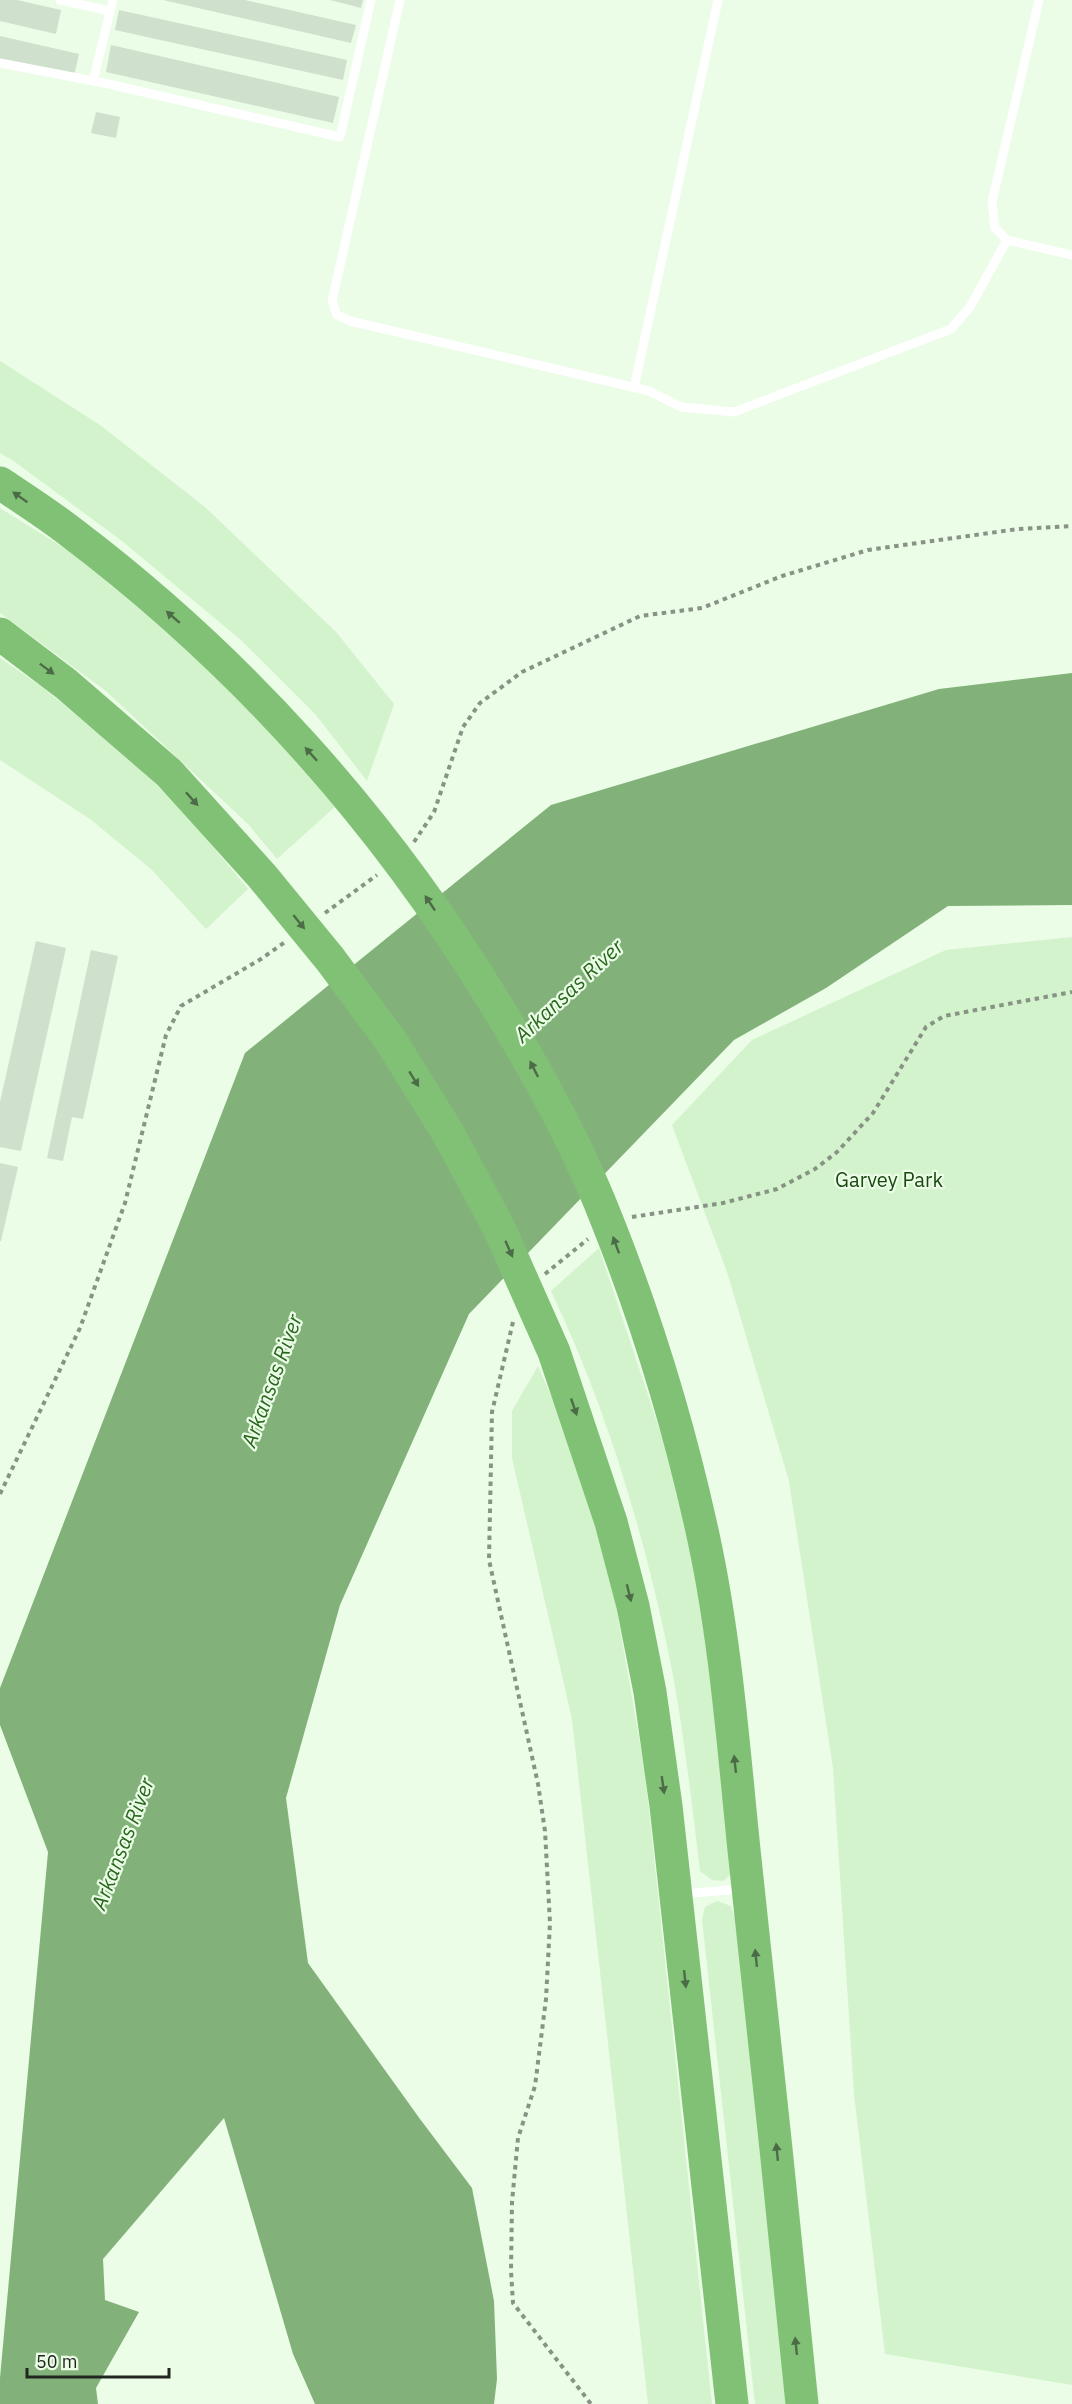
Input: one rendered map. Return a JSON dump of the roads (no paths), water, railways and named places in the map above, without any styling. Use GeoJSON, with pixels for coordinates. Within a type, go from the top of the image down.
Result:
{"type":"FeatureCollection","features":[{"type":"Feature","properties":{"kind":"highway"},"geometry":{"type":"LineString","coordinates":[[0,483],[71,532],[208,648],[268,706],[350,798],[415,881],[472,966],[526,1053],[571,1141],[607,1220],[664,1385],[705,1548],[718,1613],[802,2404]]}},
{"type":"Feature","properties":{"kind":"highway"},"geometry":{"type":"LineString","coordinates":[[0,634],[66,684],[169,773],[262,876],[330,960],[384,1032],[448,1133],[500,1228],[554,1352],[611,1522],[633,1606],[650,1692],[732,2404]]}},
{"type":"Feature","properties":{"kind":"lane"},"geometry":{"type":"LineString","coordinates":[[60,0],[110,11]]}},
{"type":"Feature","properties":{"kind":"lane"},"geometry":{"type":"LineString","coordinates":[[93,81],[113,0]]}},
{"type":"Feature","properties":{"kind":"lane"},"geometry":{"type":"LineString","coordinates":[[0,63],[93,81],[340,137],[371,0]]}},
{"type":"Feature","properties":{"kind":"lane"},"geometry":{"type":"LineString","coordinates":[[400,0],[332,302],[337,315],[350,321],[634,387],[649,391],[681,407],[734,412],[951,329],[970,307],[1007,240]]}},
{"type":"Feature","properties":{"kind":"lane"},"geometry":{"type":"LineString","coordinates":[[634,387],[718,0]]}},
{"type":"Feature","properties":{"kind":"lane"},"geometry":{"type":"LineString","coordinates":[[1039,0],[992,202],[995,228],[1007,240],[1072,255]]}},
{"type":"Feature","properties":{"kind":"lane"},"geometry":{"type":"LineString","coordinates":[[675,1894],[749,1889]]}},
{"type":"Feature","properties":{"kind":"water","name":"Arkansas River"},"geometry":{"type":"Polygon","coordinates":[[[1072,673],[1072,905],[948,906],[826,988],[734,1040],[469,1314],[340,1605],[286,1798],[308,1963],[472,2188],[494,2301],[497,2379],[494,2404],[315,2404],[293,2354],[224,2118],[103,2259],[105,2300],[139,2312],[96,2388],[98,2404],[0,2404],[0,2378],[48,1852],[0,1725],[0,1688],[245,1053],[551,805],[939,689],[1072,673]]]}},
{"type":"Feature","properties":{"kind":"park label","name":"Garvey Park"},"geometry":{"type":"Point","coordinates":[889,1180]}}]}
